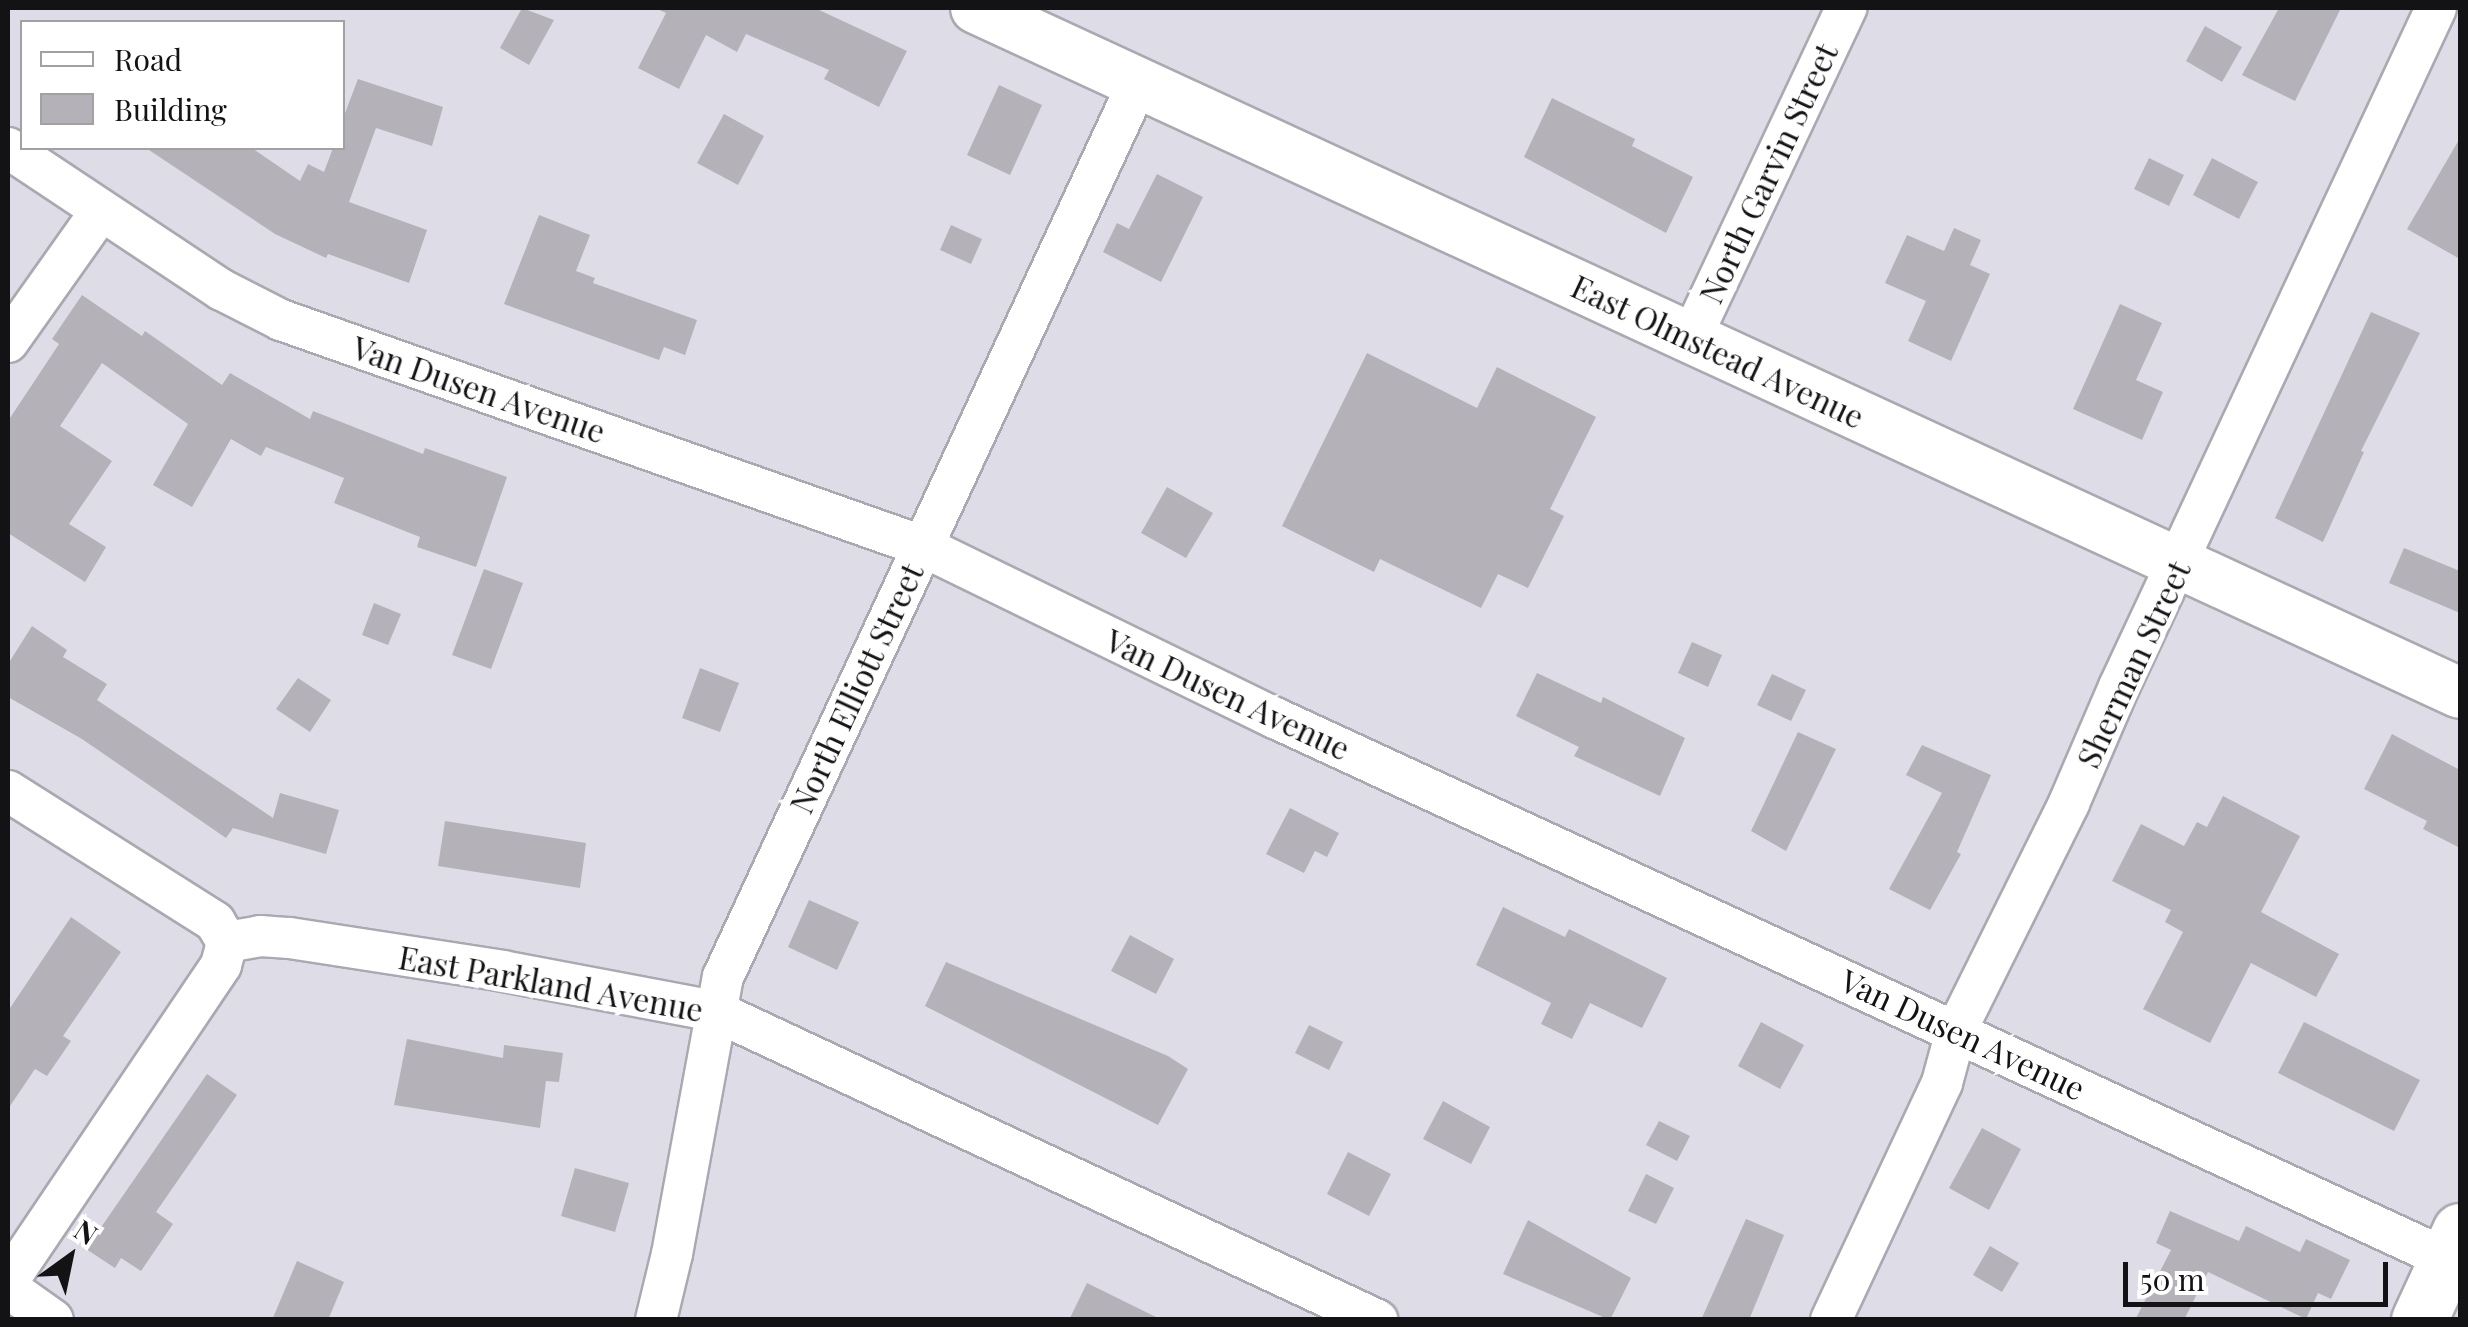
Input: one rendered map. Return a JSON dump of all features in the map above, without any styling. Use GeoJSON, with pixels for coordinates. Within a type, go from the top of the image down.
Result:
{"type":"FeatureCollection","features":[{"type":"Feature","properties":{"kind":"main road"},"geometry":{"type":"LineString","coordinates":[[2419,1320],[2454,1245]]}},
{"type":"Feature","properties":{"kind":"street","name":"East Olmstead Avenue"},"geometry":{"type":"LineString","coordinates":[[976,8],[2460,693]]}},
{"type":"Feature","properties":{"kind":"street","name":"North Garvin Street"},"geometry":{"type":"LineString","coordinates":[[1690,338],[1846,8]]}},
{"type":"Feature","properties":{"kind":"street","name":"Sherman Street"},"geometry":{"type":"LineString","coordinates":[[1831,1320],[1942,1084],[1956,1031],[2061,820],[2436,8]]}},
{"type":"Feature","properties":{"kind":"street","name":"North Elliott Street"},"geometry":{"type":"LineString","coordinates":[[656,1320],[672,1254],[723,977],[1138,82]]}},
{"type":"Feature","properties":{"kind":"street","name":"Van Dusen Avenue"},"geometry":{"type":"LineString","coordinates":[[8,148],[222,290],[281,320],[922,546],[1275,718],[1956,1031],[2454,1245]]}},
{"type":"Feature","properties":{"kind":"street"},"geometry":{"type":"LineString","coordinates":[[8,342],[100,212]]}},
{"type":"Feature","properties":{"kind":"street"},"geometry":{"type":"LineString","coordinates":[[8,791],[215,922],[227,942],[221,964],[8,1285],[53,1320]]}},
{"type":"Feature","properties":{"kind":"street","name":"East Parkland Avenue"},"geometry":{"type":"LineString","coordinates":[[227,942],[260,936],[290,938],[502,970],[715,1011],[1378,1320]]}},
{"type":"Feature","properties":{"kind":"building"},"geometry":{"type":"Polygon","coordinates":[[[522,8],[554,20],[529,65],[500,48],[522,8]]]}},
{"type":"Feature","properties":{"kind":"building"},"geometry":{"type":"Polygon","coordinates":[[[655,8],[815,8],[907,51],[879,107],[824,79],[829,70],[746,34],[737,52],[706,35],[679,89],[638,68],[666,13],[655,8]]]}},
{"type":"Feature","properties":{"kind":"building"},"geometry":{"type":"Polygon","coordinates":[[[2279,8],[2341,8],[2295,101],[2242,75],[2279,8]]]}},
{"type":"Feature","properties":{"kind":"building"},"geometry":{"type":"Polygon","coordinates":[[[2205,26],[2242,47],[2222,82],[2186,61],[2205,26]]]}},
{"type":"Feature","properties":{"kind":"building"},"geometry":{"type":"Polygon","coordinates":[[[358,79],[443,107],[432,146],[376,128],[349,202],[427,230],[409,283],[328,254],[326,258],[275,234],[149,150],[255,150],[300,181],[308,164],[324,172],[332,150],[345,150],[345,113],[358,79]]]}},
{"type":"Feature","properties":{"kind":"building"},"geometry":{"type":"Polygon","coordinates":[[[999,85],[1042,105],[1010,175],[967,155],[999,85]]]}},
{"type":"Feature","properties":{"kind":"building"},"geometry":{"type":"Polygon","coordinates":[[[1552,98],[1635,139],[1632,146],[1693,177],[1666,233],[1524,157],[1552,98]]]}},
{"type":"Feature","properties":{"kind":"building"},"geometry":{"type":"Polygon","coordinates":[[[724,114],[764,136],[738,185],[697,163],[724,114]]]}},
{"type":"Feature","properties":{"kind":"building"},"geometry":{"type":"Polygon","coordinates":[[[2460,138],[2460,259],[2407,229],[2460,138]]]}},
{"type":"Feature","properties":{"kind":"building"},"geometry":{"type":"Polygon","coordinates":[[[2149,158],[2184,175],[2169,206],[2134,189],[2149,158]]]}},
{"type":"Feature","properties":{"kind":"building"},"geometry":{"type":"Polygon","coordinates":[[[2212,158],[2258,182],[2239,219],[2193,195],[2212,158]]]}},
{"type":"Feature","properties":{"kind":"building"},"geometry":{"type":"Polygon","coordinates":[[[1157,174],[1203,197],[1161,282],[1103,252],[1117,223],[1129,229],[1157,174]]]}},
{"type":"Feature","properties":{"kind":"building"},"geometry":{"type":"Polygon","coordinates":[[[539,215],[590,235],[576,271],[595,278],[593,283],[697,320],[685,355],[664,347],[659,360],[504,304],[539,215]]]}},
{"type":"Feature","properties":{"kind":"building"},"geometry":{"type":"Polygon","coordinates":[[[951,225],[982,239],[971,264],[940,250],[951,225]]]}},
{"type":"Feature","properties":{"kind":"building"},"geometry":{"type":"Polygon","coordinates":[[[1954,228],[1981,240],[1970,265],[1990,274],[1951,361],[1908,341],[1926,301],[1885,283],[1907,235],[1944,251],[1954,228]]]}},
{"type":"Feature","properties":{"kind":"building"},"geometry":{"type":"Polygon","coordinates":[[[82,295],[142,336],[145,331],[222,385],[230,373],[310,419],[313,411],[423,454],[425,448],[507,477],[476,567],[417,547],[420,537],[334,503],[344,478],[266,447],[261,456],[231,439],[192,507],[153,485],[188,424],[102,363],[60,426],[112,461],[69,524],[106,547],[85,582],[8,533],[8,421],[59,344],[52,339],[82,295]]]}},
{"type":"Feature","properties":{"kind":"building"},"geometry":{"type":"Polygon","coordinates":[[[2120,304],[2162,323],[2136,380],[2163,392],[2142,440],[2073,409],[2120,304]]]}},
{"type":"Feature","properties":{"kind":"building"},"geometry":{"type":"Polygon","coordinates":[[[2371,312],[2420,333],[2361,451],[2364,452],[2323,542],[2275,518],[2371,312]]]}},
{"type":"Feature","properties":{"kind":"building"},"geometry":{"type":"Polygon","coordinates":[[[1367,353],[1477,408],[1497,367],[1596,417],[1550,509],[1564,516],[1528,588],[1498,574],[1481,608],[1380,559],[1374,572],[1282,526],[1367,353]]]}},
{"type":"Feature","properties":{"kind":"building"},"geometry":{"type":"Polygon","coordinates":[[[1167,487],[1213,513],[1186,558],[1141,533],[1167,487]]]}},
{"type":"Feature","properties":{"kind":"building"},"geometry":{"type":"Polygon","coordinates":[[[2404,548],[2460,571],[2460,613],[2389,583],[2404,548]]]}},
{"type":"Feature","properties":{"kind":"building"},"geometry":{"type":"Polygon","coordinates":[[[484,569],[523,583],[491,669],[452,655],[484,569]]]}},
{"type":"Feature","properties":{"kind":"building"},"geometry":{"type":"Polygon","coordinates":[[[374,603],[401,614],[388,645],[362,635],[374,603]]]}},
{"type":"Feature","properties":{"kind":"building"},"geometry":{"type":"Polygon","coordinates":[[[32,626],[67,650],[63,657],[107,684],[97,700],[273,818],[280,793],[339,810],[326,854],[233,828],[226,838],[82,739],[8,697],[8,664],[32,626]]]}},
{"type":"Feature","properties":{"kind":"building"},"geometry":{"type":"Polygon","coordinates":[[[1692,642],[1722,655],[1708,687],[1678,673],[1692,642]]]}},
{"type":"Feature","properties":{"kind":"building"},"geometry":{"type":"Polygon","coordinates":[[[700,668],[739,683],[720,732],[682,718],[700,668]]]}},
{"type":"Feature","properties":{"kind":"building"},"geometry":{"type":"Polygon","coordinates":[[[1537,673],[1601,703],[1603,697],[1685,738],[1660,796],[1574,756],[1579,747],[1516,716],[1537,673]]]}},
{"type":"Feature","properties":{"kind":"building"},"geometry":{"type":"Polygon","coordinates":[[[1772,674],[1806,690],[1791,721],[1757,705],[1772,674]]]}},
{"type":"Feature","properties":{"kind":"building"},"geometry":{"type":"Polygon","coordinates":[[[298,678],[331,700],[310,732],[276,709],[298,678]]]}},
{"type":"Feature","properties":{"kind":"building"},"geometry":{"type":"Polygon","coordinates":[[[1798,732],[1836,749],[1786,851],[1751,831],[1798,732]]]}},
{"type":"Feature","properties":{"kind":"building"},"geometry":{"type":"Polygon","coordinates":[[[2392,734],[2460,770],[2460,848],[2423,829],[2427,821],[2364,789],[2392,734]]]}},
{"type":"Feature","properties":{"kind":"building"},"geometry":{"type":"Polygon","coordinates":[[[1922,745],[1991,775],[1957,852],[1961,854],[1930,910],[1889,889],[1942,793],[1906,775],[1922,745]]]}},
{"type":"Feature","properties":{"kind":"building"},"geometry":{"type":"Polygon","coordinates":[[[2223,796],[2300,836],[2261,912],[2339,954],[2316,997],[2251,963],[2210,1043],[2143,1009],[2183,932],[2165,922],[2171,910],[2112,881],[2141,824],[2184,846],[2197,822],[2207,827],[2223,796]]]}},
{"type":"Feature","properties":{"kind":"building"},"geometry":{"type":"Polygon","coordinates":[[[1290,808],[1339,833],[1327,857],[1315,851],[1304,873],[1266,854],[1290,808]]]}},
{"type":"Feature","properties":{"kind":"building"},"geometry":{"type":"Polygon","coordinates":[[[445,821],[586,843],[580,888],[438,866],[445,821]]]}},
{"type":"Feature","properties":{"kind":"building"},"geometry":{"type":"Polygon","coordinates":[[[809,900],[859,922],[837,970],[788,947],[809,900]]]}},
{"type":"Feature","properties":{"kind":"building"},"geometry":{"type":"Polygon","coordinates":[[[1503,907],[1565,937],[1569,929],[1667,978],[1642,1028],[1590,1003],[1572,1039],[1541,1024],[1551,1003],[1476,965],[1503,907]]]}},
{"type":"Feature","properties":{"kind":"building"},"geometry":{"type":"Polygon","coordinates":[[[71,917],[121,952],[63,1036],[71,1041],[47,1076],[35,1069],[8,1109],[8,1011],[71,917]]]}},
{"type":"Feature","properties":{"kind":"building"},"geometry":{"type":"Polygon","coordinates":[[[1130,935],[1174,959],[1156,994],[1111,971],[1130,935]]]}},
{"type":"Feature","properties":{"kind":"building"},"geometry":{"type":"Polygon","coordinates":[[[946,962],[1168,1056],[1188,1069],[1158,1125],[925,1006],[946,962]]]}},
{"type":"Feature","properties":{"kind":"building"},"geometry":{"type":"Polygon","coordinates":[[[1761,1022],[1804,1045],[1780,1089],[1738,1066],[1761,1022]]]}},
{"type":"Feature","properties":{"kind":"building"},"geometry":{"type":"Polygon","coordinates":[[[2304,1022],[2420,1080],[2394,1131],[2278,1073],[2304,1022]]]}},
{"type":"Feature","properties":{"kind":"building"},"geometry":{"type":"Polygon","coordinates":[[[1309,1025],[1343,1042],[1329,1070],[1295,1053],[1309,1025]]]}},
{"type":"Feature","properties":{"kind":"building"},"geometry":{"type":"Polygon","coordinates":[[[407,1039],[503,1058],[504,1045],[563,1053],[559,1082],[546,1081],[540,1128],[394,1105],[407,1039]]]}},
{"type":"Feature","properties":{"kind":"building"},"geometry":{"type":"Polygon","coordinates":[[[207,1074],[237,1095],[156,1212],[173,1224],[141,1271],[121,1258],[115,1268],[86,1249],[207,1074]]]}},
{"type":"Feature","properties":{"kind":"building"},"geometry":{"type":"Polygon","coordinates":[[[1443,1101],[1490,1127],[1471,1164],[1423,1139],[1443,1101]]]}},
{"type":"Feature","properties":{"kind":"building"},"geometry":{"type":"Polygon","coordinates":[[[1659,1121],[1690,1136],[1677,1161],[1646,1145],[1659,1121]]]}},
{"type":"Feature","properties":{"kind":"building"},"geometry":{"type":"Polygon","coordinates":[[[1982,1128],[2021,1149],[1989,1210],[1949,1188],[1982,1128]]]}},
{"type":"Feature","properties":{"kind":"building"},"geometry":{"type":"Polygon","coordinates":[[[1348,1152],[1391,1174],[1369,1216],[1327,1194],[1348,1152]]]}},
{"type":"Feature","properties":{"kind":"building"},"geometry":{"type":"Polygon","coordinates":[[[575,1168],[629,1183],[615,1232],[561,1216],[575,1168]]]}},
{"type":"Feature","properties":{"kind":"building"},"geometry":{"type":"Polygon","coordinates":[[[1646,1174],[1674,1188],[1656,1224],[1628,1211],[1646,1174]]]}},
{"type":"Feature","properties":{"kind":"building"},"geometry":{"type":"Polygon","coordinates":[[[2170,1211],[2239,1241],[2246,1226],[2300,1252],[2306,1239],[2350,1260],[2331,1299],[2318,1293],[2306,1319],[2208,1272],[2184,1320],[2135,1320],[2171,1250],[2156,1243],[2170,1211]]]}},
{"type":"Feature","properties":{"kind":"building"},"geometry":{"type":"Polygon","coordinates":[[[1746,1219],[1784,1235],[1749,1320],[1701,1320],[1746,1219]]]}},
{"type":"Feature","properties":{"kind":"building"},"geometry":{"type":"Polygon","coordinates":[[[1528,1220],[1631,1278],[1610,1320],[1503,1274],[1528,1220]]]}},
{"type":"Feature","properties":{"kind":"building"},"geometry":{"type":"Polygon","coordinates":[[[1990,1246],[2019,1263],[2002,1292],[1973,1275],[1990,1246]]]}},
{"type":"Feature","properties":{"kind":"building"},"geometry":{"type":"Polygon","coordinates":[[[297,1261],[344,1282],[328,1320],[272,1320],[297,1261]]]}},
{"type":"Feature","properties":{"kind":"building"},"geometry":{"type":"Polygon","coordinates":[[[1087,1283],[1162,1320],[1069,1320],[1087,1283]]]}}]}
